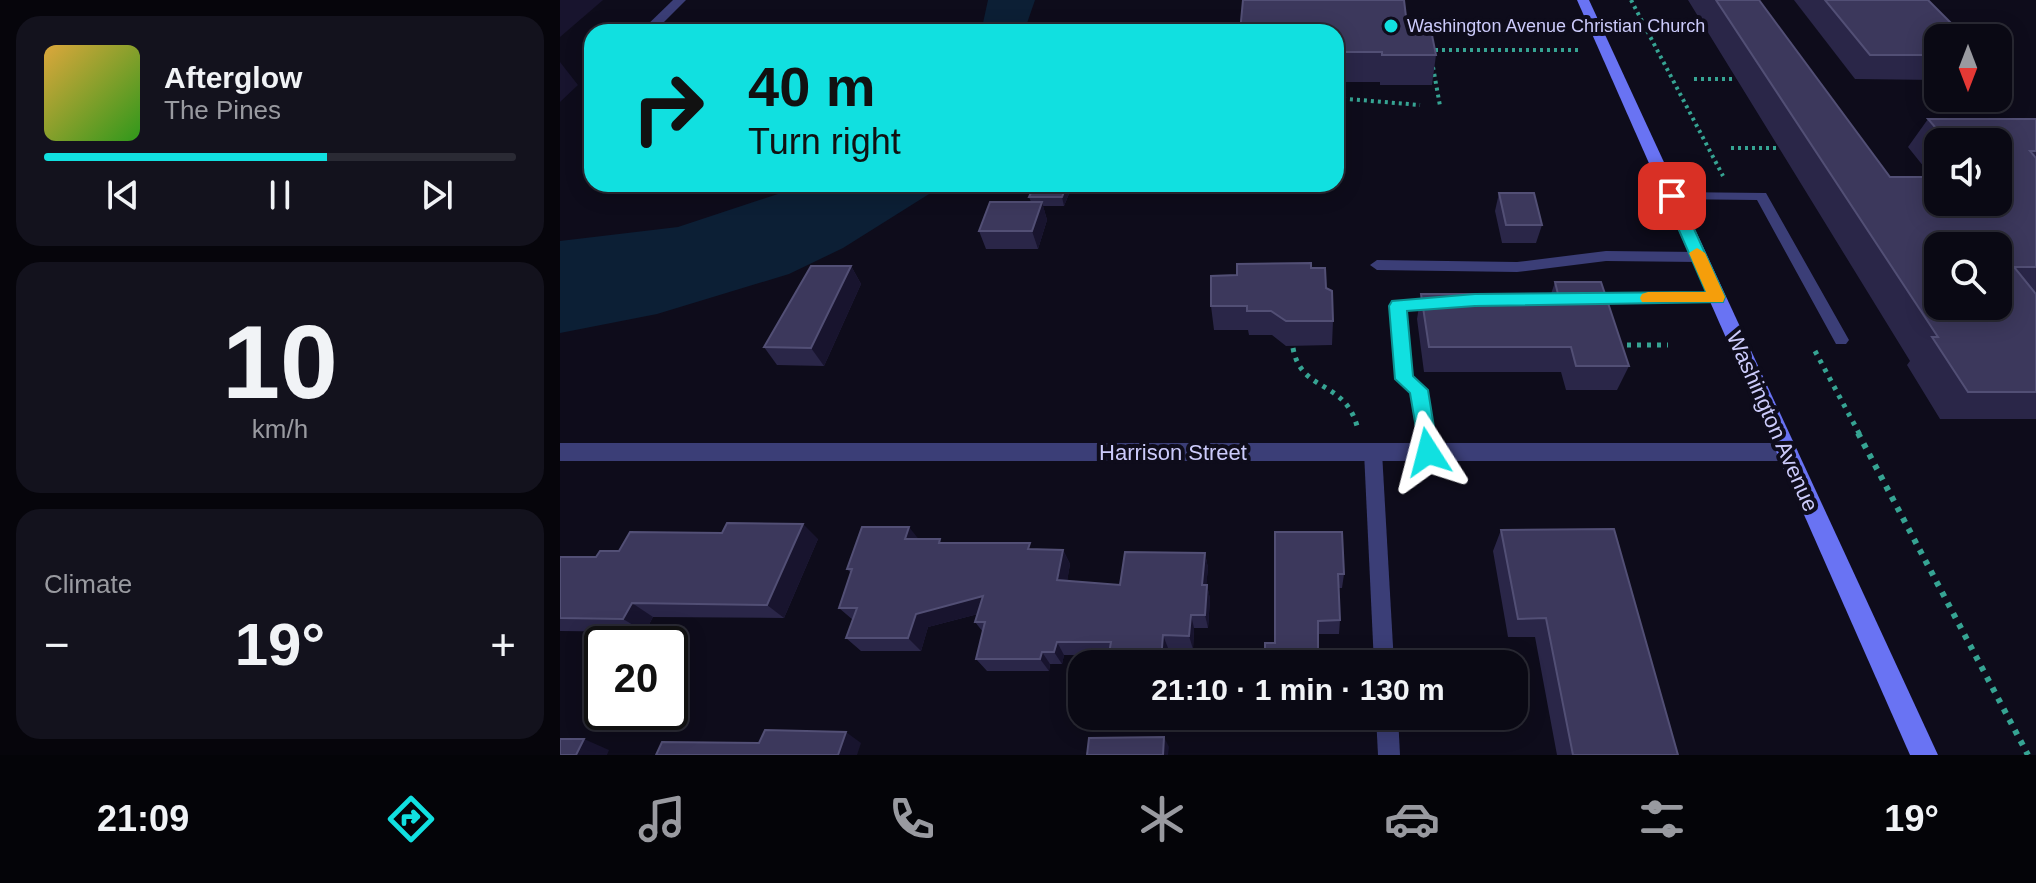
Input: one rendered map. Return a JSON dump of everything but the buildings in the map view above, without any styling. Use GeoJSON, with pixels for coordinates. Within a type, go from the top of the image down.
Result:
{"type":"FeatureCollection","features":[{"type":"Feature","properties":{"kind":"street"},"geometry":{"type":"LineString","coordinates":[[655,24],[680,0]]}},
{"type":"Feature","properties":{"kind":"street","name":"Washington Avenue"},"geometry":{"type":"LineString","coordinates":[[1583,0],[1924,755]]}},
{"type":"Feature","properties":{"kind":"street","name":"Harrison Street"},"geometry":{"type":"LineString","coordinates":[[560,452],[1366,444],[1428,452],[1787,452]]}},
{"type":"Feature","properties":{"kind":"lane"},"geometry":{"type":"LineString","coordinates":[[1672,196],[1761,196],[1841,340]]}},
{"type":"Feature","properties":{"kind":"lane"},"geometry":{"type":"LineString","coordinates":[[1377,265],[1517,267],[1606,256],[1699,257]]}},
{"type":"Feature","properties":{"kind":"lane"},"geometry":{"type":"LineString","coordinates":[[1571,299],[1717,297]]}},
{"type":"Feature","properties":{"kind":"lane"},"geometry":{"type":"LineString","coordinates":[[1428,452],[1418,390],[1404,379],[1398,306],[1462,301]]}},
{"type":"Feature","properties":{"kind":"lane"},"geometry":{"type":"LineString","coordinates":[[1366,444],[1383,650]]}},
{"type":"Feature","properties":{"kind":"lane"},"geometry":{"type":"LineString","coordinates":[[1388,730],[1389,755]]}},
{"type":"Feature","properties":{"kind":"path"},"geometry":{"type":"LineString","coordinates":[[1631,0],[1734,196]]}},
{"type":"Feature","properties":{"kind":"path"},"geometry":{"type":"LineString","coordinates":[[1420,50],[1583,50]]}},
{"type":"Feature","properties":{"kind":"path"},"geometry":{"type":"LineString","coordinates":[[1430,50],[1440,106]]}},
{"type":"Feature","properties":{"kind":"path"},"geometry":{"type":"LineString","coordinates":[[1694,79],[1735,79]]}},
{"type":"Feature","properties":{"kind":"path"},"geometry":{"type":"LineString","coordinates":[[1344,99],[1420,105]]}},
{"type":"Feature","properties":{"kind":"path"},"geometry":{"type":"LineString","coordinates":[[1731,148],[1779,148]]}},
{"type":"Feature","properties":{"kind":"path"},"geometry":{"type":"LineString","coordinates":[[1603,345],[1668,345]]}},
{"type":"Feature","properties":{"kind":"path"},"geometry":{"type":"LineString","coordinates":[[1293,348],[1293,364],[1299,372],[1345,398],[1356,416],[1366,444]]}},
{"type":"Feature","properties":{"kind":"path"},"geometry":{"type":"LineString","coordinates":[[1896,505],[2028,755]]}},
{"type":"Feature","properties":{"kind":"water"},"geometry":{"type":"Polygon","coordinates":[[[988,0],[1035,0],[1027,24],[983,24],[988,0]]]}},
{"type":"Feature","properties":{"kind":"water"},"geometry":{"type":"Polygon","coordinates":[[[784,192],[932,192],[843,248],[789,274],[657,314],[560,333],[560,241],[678,227],[784,192]]]}},
{"type":"Feature","properties":{"kind":"slow traffic"},"geometry":{"type":"LineString","coordinates":[[1648,298],[1717,297],[1697,253]]}},
{"type":"Feature","properties":{"kind":"place","name":"Washington Avenue Christian Church"},"geometry":{"type":"Point","coordinates":[1391,26]}},
{"type":"Feature","properties":{"kind":"route"},"geometry":{"type":"LineString","coordinates":[[1428,452],[1418,390],[1404,379],[1398,306],[1475,300],[1717,297],[1672,196]]}}]}
